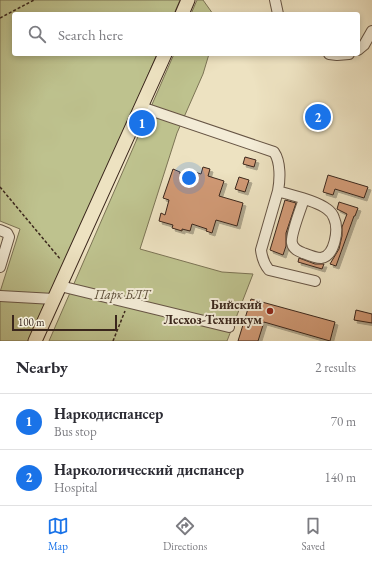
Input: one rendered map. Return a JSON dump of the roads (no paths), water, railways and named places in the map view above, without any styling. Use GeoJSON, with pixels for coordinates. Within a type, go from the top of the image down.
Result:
{"type":"FeatureCollection","features":[{"type":"Feature","properties":{"kind":"main road"},"geometry":{"type":"LineString","coordinates":[[183,12],[188,0]]}},
{"type":"Feature","properties":{"kind":"main road"},"geometry":{"type":"LineString","coordinates":[[35,341],[164,56]]}},
{"type":"Feature","properties":{"kind":"lane"},"geometry":{"type":"LineString","coordinates":[[275,1],[278,12]]}},
{"type":"Feature","properties":{"kind":"lane"},"geometry":{"type":"LineString","coordinates":[[360,48],[364,45],[372,31]]}},
{"type":"Feature","properties":{"kind":"lane"},"geometry":{"type":"LineString","coordinates":[[141,107],[274,152],[277,157],[279,184],[261,250],[265,266],[274,272],[315,281]]}},
{"type":"Feature","properties":{"kind":"lane"},"geometry":{"type":"LineString","coordinates":[[278,191],[304,199],[320,205],[328,210],[334,218],[336,226],[334,242],[330,252],[324,257],[316,257],[303,253],[294,248],[292,245],[292,238],[304,199]]}},
{"type":"Feature","properties":{"kind":"lane"},"geometry":{"type":"LineString","coordinates":[[0,230],[7,233],[9,237],[0,267]]}},
{"type":"Feature","properties":{"kind":"lane"},"geometry":{"type":"LineString","coordinates":[[60,286],[229,327]]}},
{"type":"Feature","properties":{"kind":"lane"},"geometry":{"type":"LineString","coordinates":[[0,296],[54,299]]}},
{"type":"Feature","properties":{"kind":"place","name":"Наркологический диспансер"},"geometry":{"type":"Point","coordinates":[318,117]}},
{"type":"Feature","properties":{"kind":"place","name":"Наркодиспансер"},"geometry":{"type":"Point","coordinates":[142,123]}},
{"type":"Feature","properties":{"kind":"place","name":"Бийский Лесхоз-Техникум"},"geometry":{"type":"Point","coordinates":[270,311]}},
{"type":"Feature","properties":{"kind":"park label","name":"Парк БЛТ"},"geometry":{"type":"Point","coordinates":[122,294]}}]}
